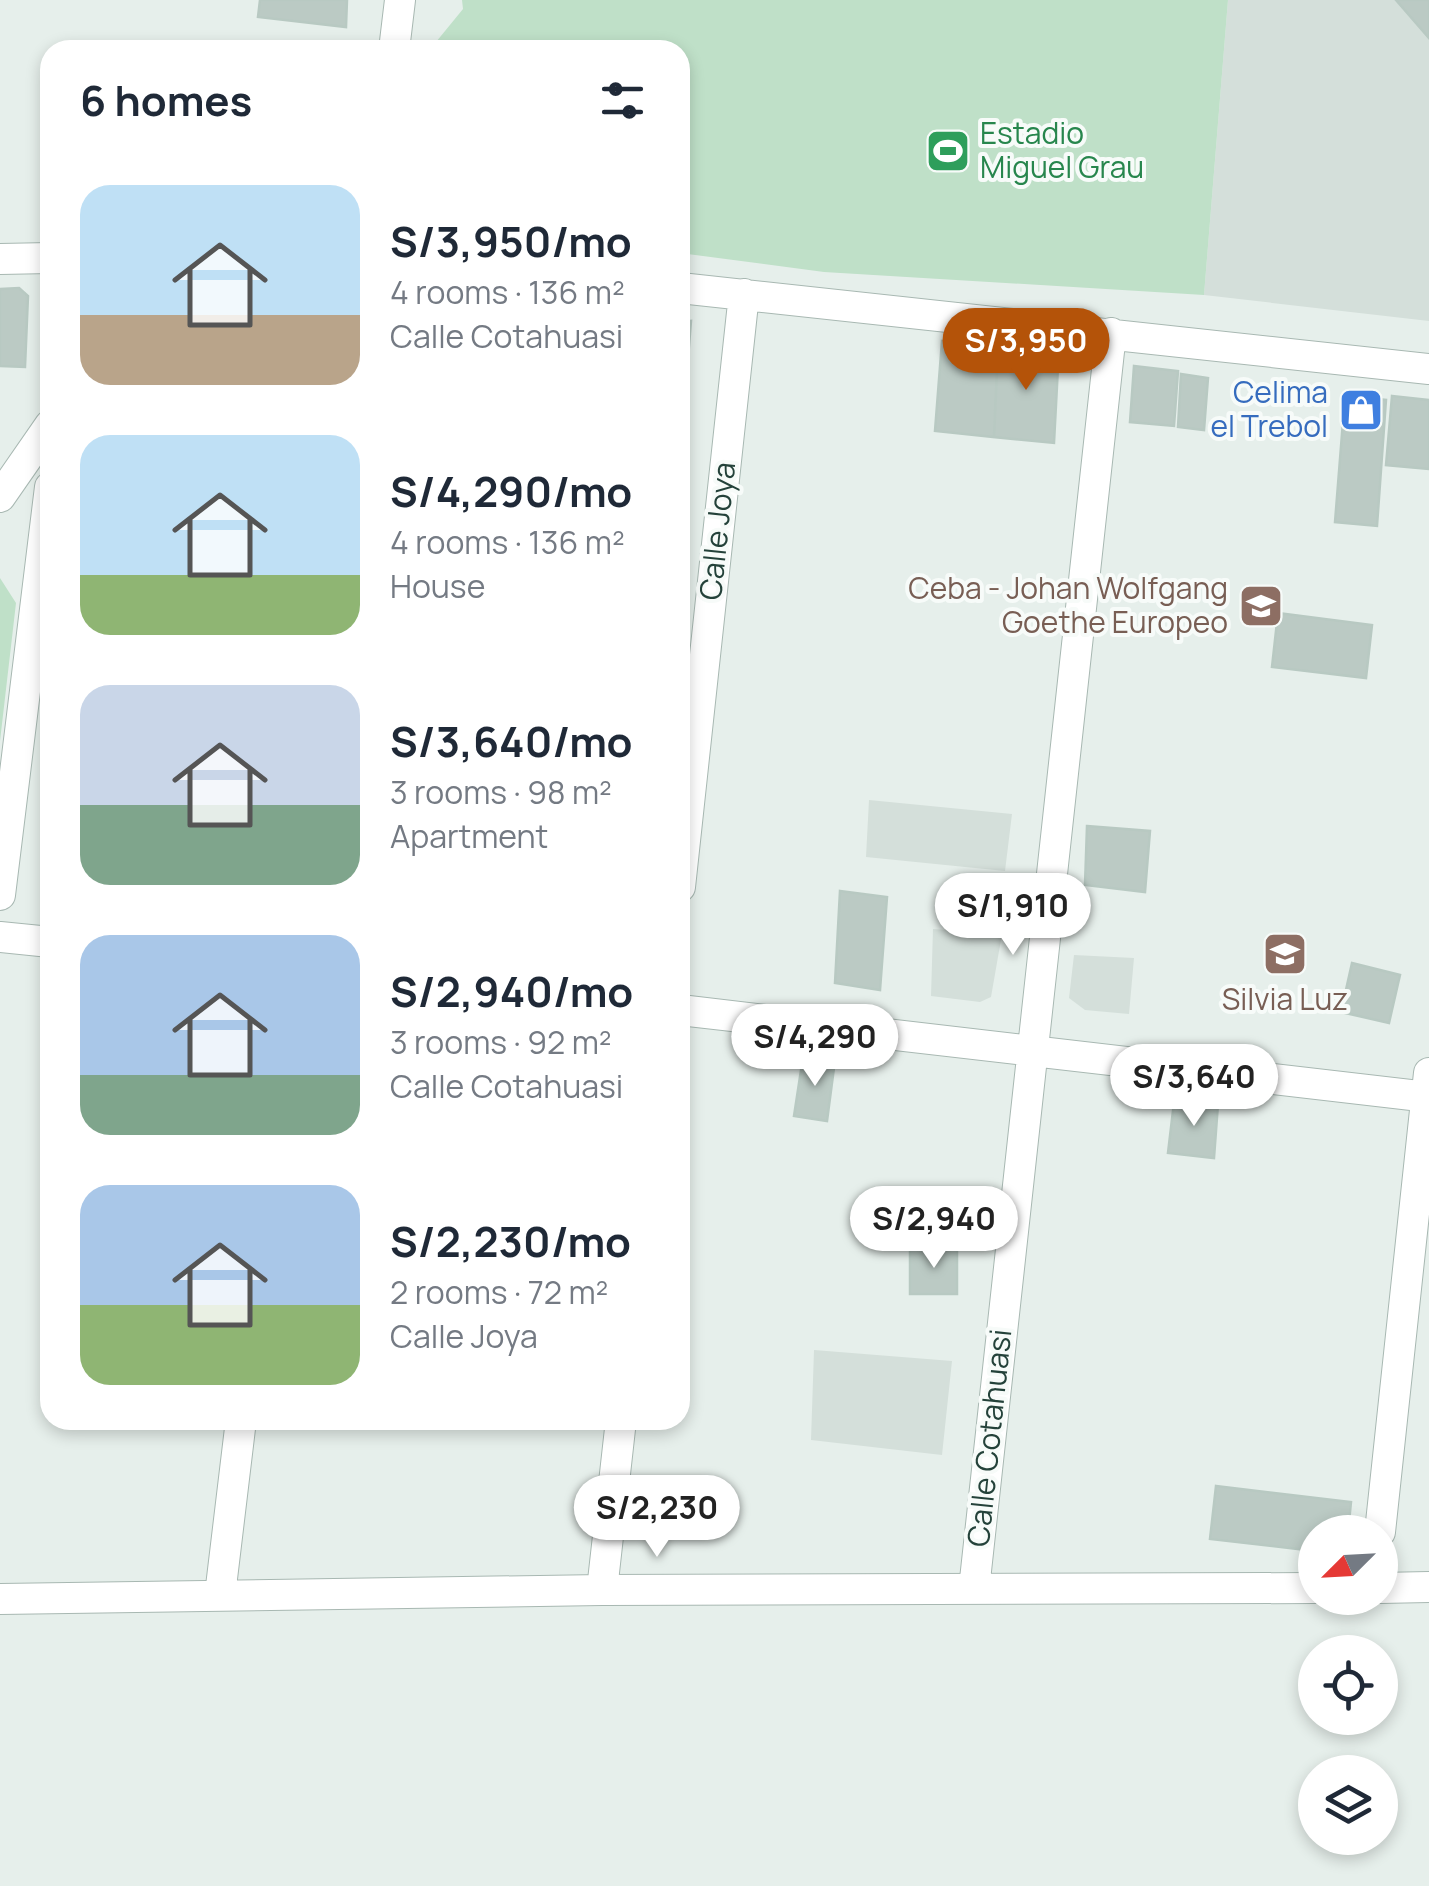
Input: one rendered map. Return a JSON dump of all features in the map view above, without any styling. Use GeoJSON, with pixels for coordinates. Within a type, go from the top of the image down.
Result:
{"type":"FeatureCollection","features":[{"type":"Feature","properties":{"kind":"street"},"geometry":{"type":"LineString","coordinates":[[395,40],[400,0]]}},
{"type":"Feature","properties":{"kind":"street"},"geometry":{"type":"LineString","coordinates":[[0,259],[40,258]]}},
{"type":"Feature","properties":{"kind":"street"},"geometry":{"type":"LineString","coordinates":[[690,289],[1429,369]]}},
{"type":"Feature","properties":{"kind":"street","name":"Calle Joya"},"geometry":{"type":"LineString","coordinates":[[690,794],[744,294]]}},
{"type":"Feature","properties":{"kind":"street","name":"Calle Cotahuasi"},"geometry":{"type":"LineString","coordinates":[[974,1589],[1111,333]]}},
{"type":"Feature","properties":{"kind":"street"},"geometry":{"type":"LineString","coordinates":[[0,497],[40,439]]}},
{"type":"Feature","properties":{"kind":"street"},"geometry":{"type":"LineString","coordinates":[[0,895],[40,569]]}},
{"type":"Feature","properties":{"kind":"street"},"geometry":{"type":"LineString","coordinates":[[0,937],[40,941]]}},
{"type":"Feature","properties":{"kind":"street"},"geometry":{"type":"LineString","coordinates":[[690,1011],[1032,1050],[1428,1088],[1382,1515]]}},
{"type":"Feature","properties":{"kind":"street"},"geometry":{"type":"LineString","coordinates":[[220,1596],[240,1430]]}},
{"type":"Feature","properties":{"kind":"street"},"geometry":{"type":"LineString","coordinates":[[602,1590],[620,1430]]}},
{"type":"Feature","properties":{"kind":"street"},"geometry":{"type":"LineString","coordinates":[[0,1599],[602,1590],[1298,1588]]}},
{"type":"Feature","properties":{"kind":"street"},"geometry":{"type":"LineString","coordinates":[[1398,1588],[1429,1588]]}},
{"type":"Feature","properties":{"kind":"shaded area"},"geometry":{"type":"Polygon","coordinates":[[[1228,0],[1429,0],[1429,321],[1204,295],[1228,0]]]}},
{"type":"Feature","properties":{"kind":"shaded area"},"geometry":{"type":"Polygon","coordinates":[[[869,800],[1012,814],[1005,871],[866,857],[869,800]]]}},
{"type":"Feature","properties":{"kind":"shaded area"},"geometry":{"type":"Polygon","coordinates":[[[933,929],[1002,934],[991,997],[980,1002],[931,996],[933,929]]]}},
{"type":"Feature","properties":{"kind":"shaded area"},"geometry":{"type":"Polygon","coordinates":[[[1074,955],[1134,958],[1129,1014],[1085,1010],[1069,998],[1074,955]]]}},
{"type":"Feature","properties":{"kind":"shaded area"},"geometry":{"type":"Polygon","coordinates":[[[814,1350],[952,1361],[942,1455],[811,1440],[814,1350]]]}},
{"type":"Feature","properties":{"kind":"green space","name":"Estadio Miguel Grau"},"geometry":{"type":"Polygon","coordinates":[[[462,0],[1228,0],[1204,295],[824,272],[690,254],[690,40],[438,40],[463,9],[462,0]]]}},
{"type":"Feature","properties":{"kind":"green space"},"geometry":{"type":"Polygon","coordinates":[[[0,578],[16,603],[0,741],[0,578]]]}},
{"type":"Feature","properties":{"kind":"building"},"geometry":{"type":"Polygon","coordinates":[[[260,0],[347,0],[346,27],[258,17],[260,0]]]}},
{"type":"Feature","properties":{"kind":"building"},"geometry":{"type":"Polygon","coordinates":[[[1396,0],[1429,0],[1429,38],[1396,0]]]}},
{"type":"Feature","properties":{"kind":"building"},"geometry":{"type":"Polygon","coordinates":[[[19,288],[28,296],[25,367],[0,366],[0,289],[19,288]]]}},
{"type":"Feature","properties":{"kind":"building"},"geometry":{"type":"Polygon","coordinates":[[[942,341],[998,348],[994,437],[935,431],[942,341]]]}},
{"type":"Feature","properties":{"kind":"building"},"geometry":{"type":"Polygon","coordinates":[[[998,344],[1059,348],[1054,443],[994,437],[998,344]]]}},
{"type":"Feature","properties":{"kind":"building"},"geometry":{"type":"Polygon","coordinates":[[[1134,366],[1178,371],[1174,426],[1130,422],[1134,366]]]}},
{"type":"Feature","properties":{"kind":"building"},"geometry":{"type":"Polygon","coordinates":[[[1181,374],[1208,378],[1204,430],[1178,427],[1181,374]]]}},
{"type":"Feature","properties":{"kind":"building"},"geometry":{"type":"Polygon","coordinates":[[[1345,396],[1386,400],[1377,526],[1335,522],[1345,396]]]}},
{"type":"Feature","properties":{"kind":"building"},"geometry":{"type":"Polygon","coordinates":[[[1392,396],[1429,400],[1429,469],[1386,465],[1392,396]]]}},
{"type":"Feature","properties":{"kind":"building"},"geometry":{"type":"Polygon","coordinates":[[[1278,613],[1372,625],[1366,678],[1272,667],[1278,613]]]}},
{"type":"Feature","properties":{"kind":"building"},"geometry":{"type":"Polygon","coordinates":[[[1087,826],[1150,831],[1145,892],[1085,885],[1087,826]]]}},
{"type":"Feature","properties":{"kind":"building"},"geometry":{"type":"Polygon","coordinates":[[[840,891],[887,897],[880,990],[835,983],[840,891]]]}},
{"type":"Feature","properties":{"kind":"building"},"geometry":{"type":"Polygon","coordinates":[[[1352,963],[1400,975],[1389,1023],[1341,1012],[1352,963]]]}},
{"type":"Feature","properties":{"kind":"building"},"geometry":{"type":"Polygon","coordinates":[[[803,1057],[835,1060],[827,1121],[794,1116],[803,1057]]]}},
{"type":"Feature","properties":{"kind":"building"},"geometry":{"type":"Polygon","coordinates":[[[1174,1102],[1218,1104],[1214,1158],[1168,1153],[1174,1102]]]}},
{"type":"Feature","properties":{"kind":"building"},"geometry":{"type":"Polygon","coordinates":[[[910,1248],[957,1248],[957,1294],[910,1294],[910,1248]]]}},
{"type":"Feature","properties":{"kind":"building"},"geometry":{"type":"Polygon","coordinates":[[[1216,1486],[1351,1502],[1350,1515],[1298,1515],[1298,1549],[1210,1539],[1216,1486]]]}},
{"type":"Feature","properties":{"kind":"place","name":"Estadio Miguel Grau"},"geometry":{"type":"Point","coordinates":[948,151]}},
{"type":"Feature","properties":{"kind":"place","name":"Celima el Trebol"},"geometry":{"type":"Point","coordinates":[1361,410]}},
{"type":"Feature","properties":{"kind":"place","name":"Ceba - Johan Wolfgang Goethe Europeo"},"geometry":{"type":"Point","coordinates":[1261,606]}},
{"type":"Feature","properties":{"kind":"place","name":"Silvia Luz"},"geometry":{"type":"Point","coordinates":[1285,954]}}]}
